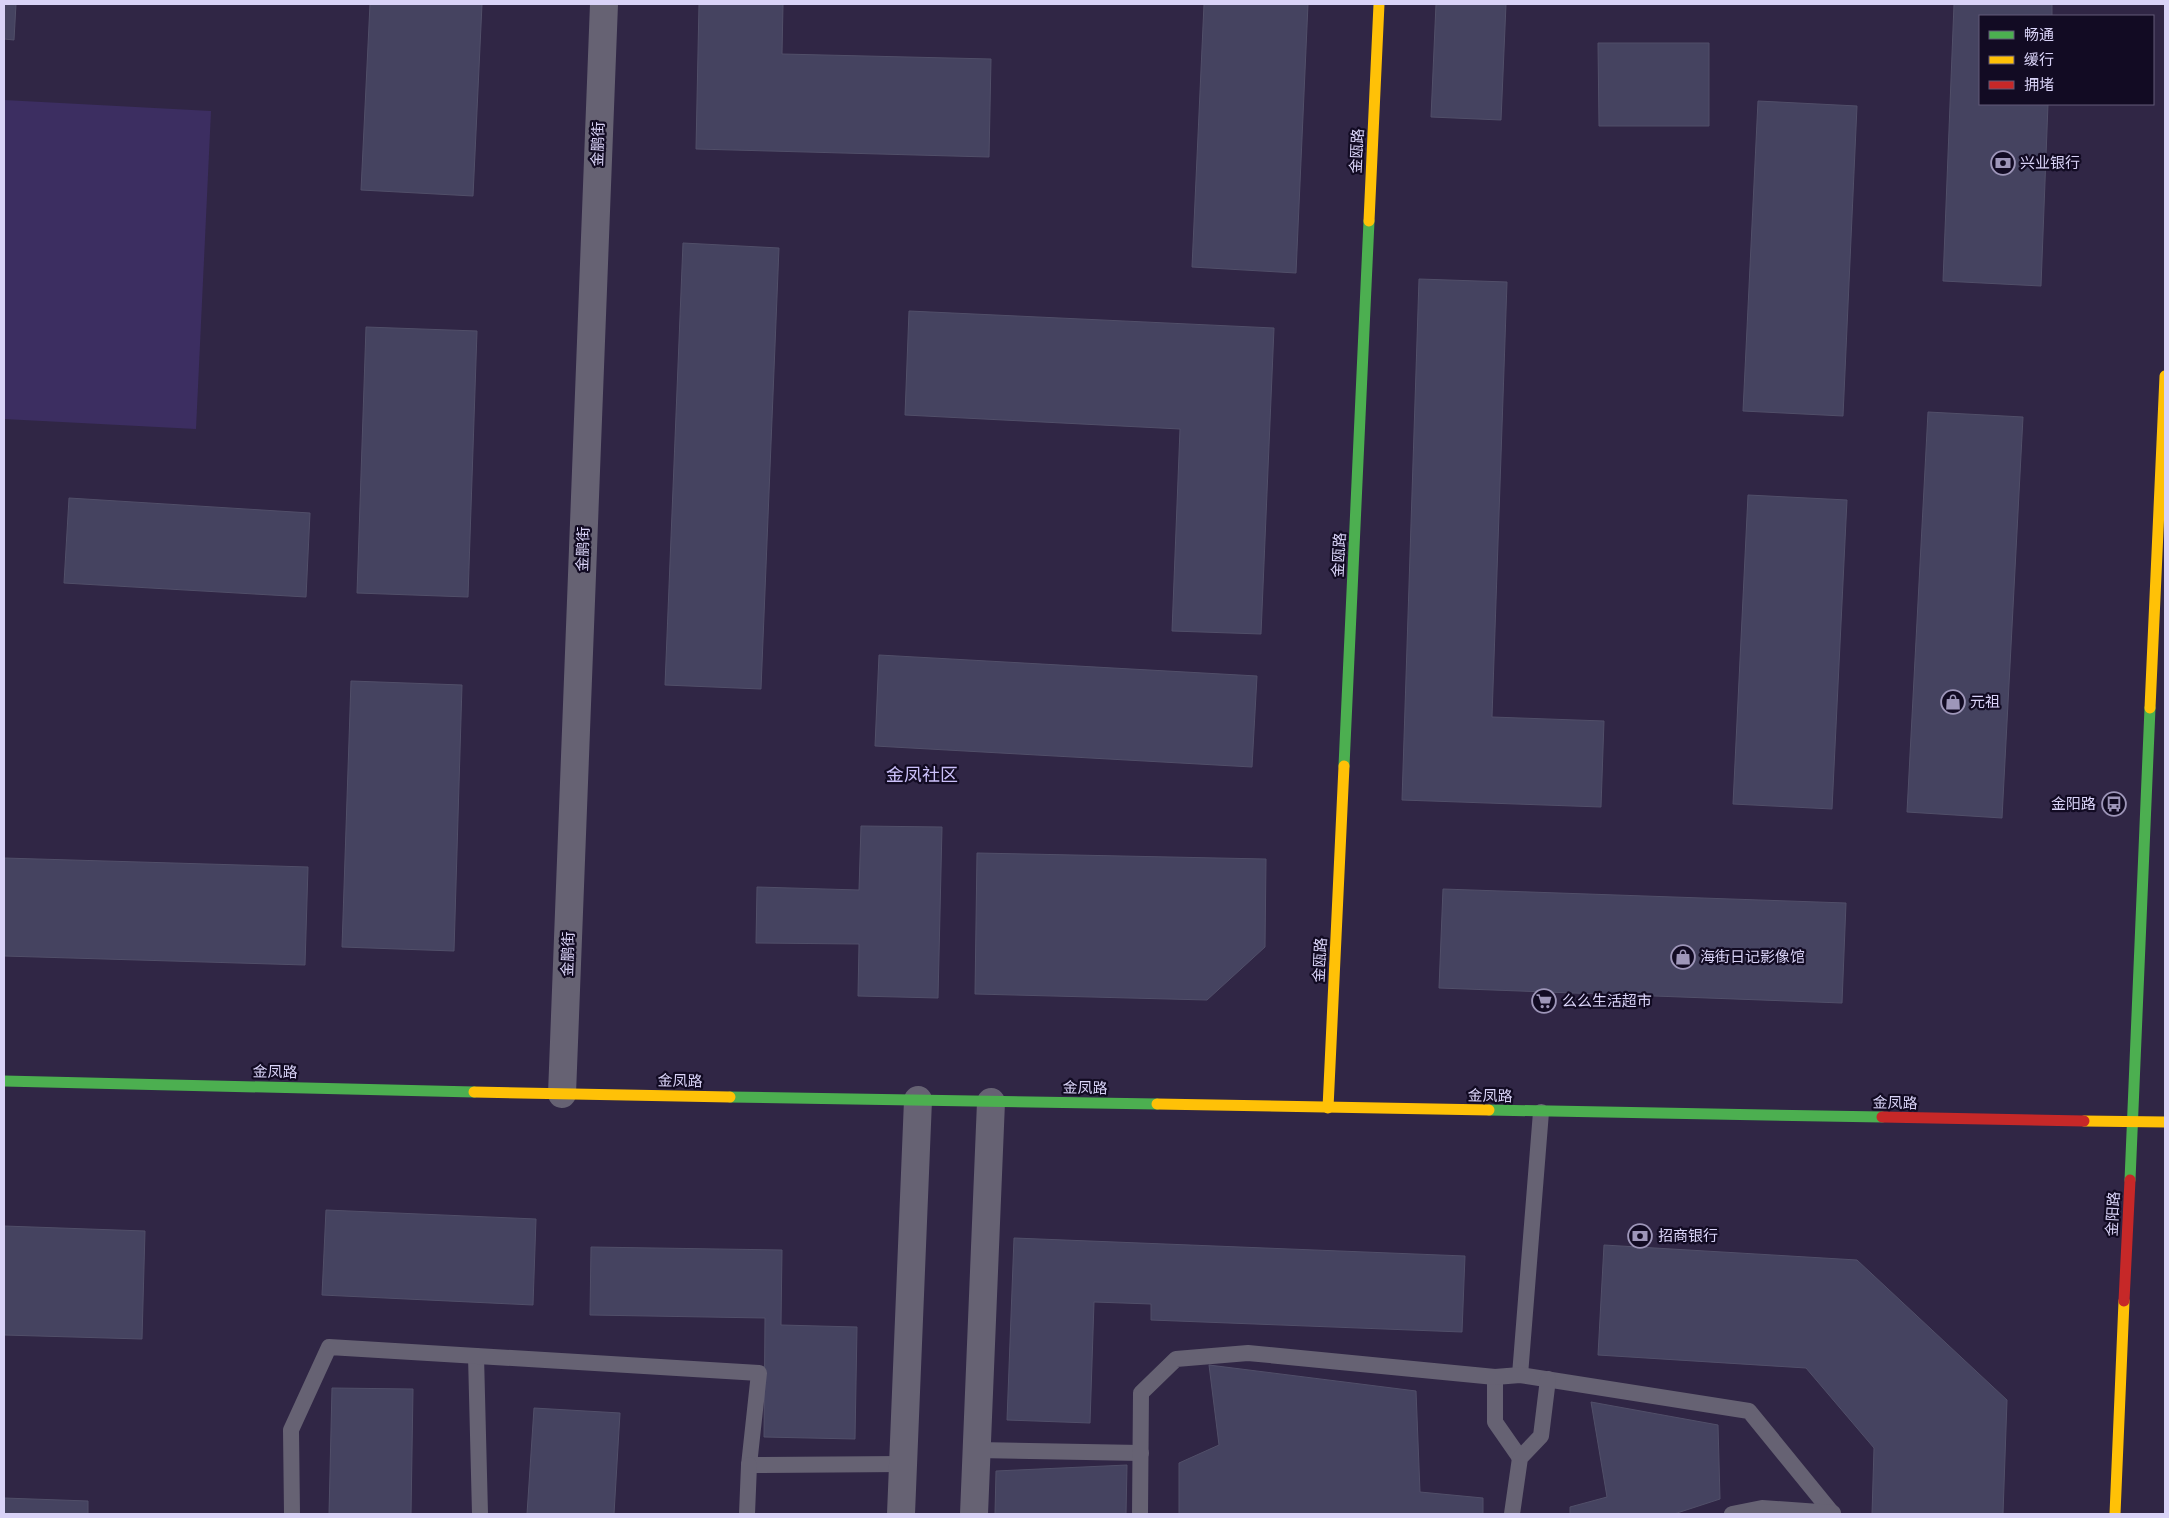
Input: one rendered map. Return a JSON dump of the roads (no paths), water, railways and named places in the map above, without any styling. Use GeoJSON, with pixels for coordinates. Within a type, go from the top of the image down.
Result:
{"type":"FeatureCollection","features":[{"type":"Feature","properties":{"kind":"street","name":"金鹏街"},"geometry":{"type":"LineString","coordinates":[[562,1094],[604,4]]}},
{"type":"Feature","properties":{"kind":"street","name":"金瓯路"},"geometry":{"type":"LineString","coordinates":[[1328,1108],[1379,4]]}},
{"type":"Feature","properties":{"kind":"street","name":"金阳路"},"geometry":{"type":"LineString","coordinates":[[2115,1514],[2165,376]]}},
{"type":"Feature","properties":{"kind":"street","name":"金凤路"},"geometry":{"type":"LineString","coordinates":[[4,1081],[562,1094],[2165,1122]]}},
{"type":"Feature","properties":{"kind":"street"},"geometry":{"type":"LineString","coordinates":[[900,1514],[918,1100]]}},
{"type":"Feature","properties":{"kind":"street"},"geometry":{"type":"LineString","coordinates":[[974,1514],[991,1102]]}},
{"type":"Feature","properties":{"kind":"lane"},"geometry":{"type":"LineString","coordinates":[[1520,1375],[1541,1112]]}},
{"type":"Feature","properties":{"kind":"lane"},"geometry":{"type":"LineString","coordinates":[[292,1514],[291,1430],[329,1347],[759,1373],[749,1465],[747,1514]]}},
{"type":"Feature","properties":{"kind":"lane"},"geometry":{"type":"LineString","coordinates":[[1140,1514],[1141,1392],[1176,1359],[1248,1353],[1495,1377],[1520,1375],[1749,1411],[1833,1514]]}},
{"type":"Feature","properties":{"kind":"lane"},"geometry":{"type":"LineString","coordinates":[[476,1356],[480,1514]]}},
{"type":"Feature","properties":{"kind":"lane"},"geometry":{"type":"LineString","coordinates":[[1495,1377],[1495,1422],[1520,1458]]}},
{"type":"Feature","properties":{"kind":"lane"},"geometry":{"type":"LineString","coordinates":[[1512,1514],[1520,1458],[1541,1436],[1548,1379]]}},
{"type":"Feature","properties":{"kind":"lane"},"geometry":{"type":"LineString","coordinates":[[977,1450],[1141,1453]]}},
{"type":"Feature","properties":{"kind":"lane"},"geometry":{"type":"LineString","coordinates":[[749,1465],[903,1464]]}},
{"type":"Feature","properties":{"kind":"lane"},"geometry":{"type":"LineString","coordinates":[[1732,1514],[1762,1508],[1833,1514]]}},
{"type":"Feature","properties":{"kind":"place","name":"兴业银行"},"geometry":{"type":"Point","coordinates":[2003,163]}},
{"type":"Feature","properties":{"kind":"place","name":"元祖"},"geometry":{"type":"Point","coordinates":[1953,702]}},
{"type":"Feature","properties":{"kind":"place","name":"金阳路"},"geometry":{"type":"Point","coordinates":[2114,804]}},
{"type":"Feature","properties":{"kind":"place","name":"海街日记影像馆"},"geometry":{"type":"Point","coordinates":[1683,957]}},
{"type":"Feature","properties":{"kind":"place","name":"么么生活超市"},"geometry":{"type":"Point","coordinates":[1544,1001]}},
{"type":"Feature","properties":{"kind":"place","name":"招商银行"},"geometry":{"type":"Point","coordinates":[1640,1236]}},
{"type":"Feature","properties":{"kind":"district","name":"金凤社区"},"geometry":{"type":"Point","coordinates":[922,775]}}]}
